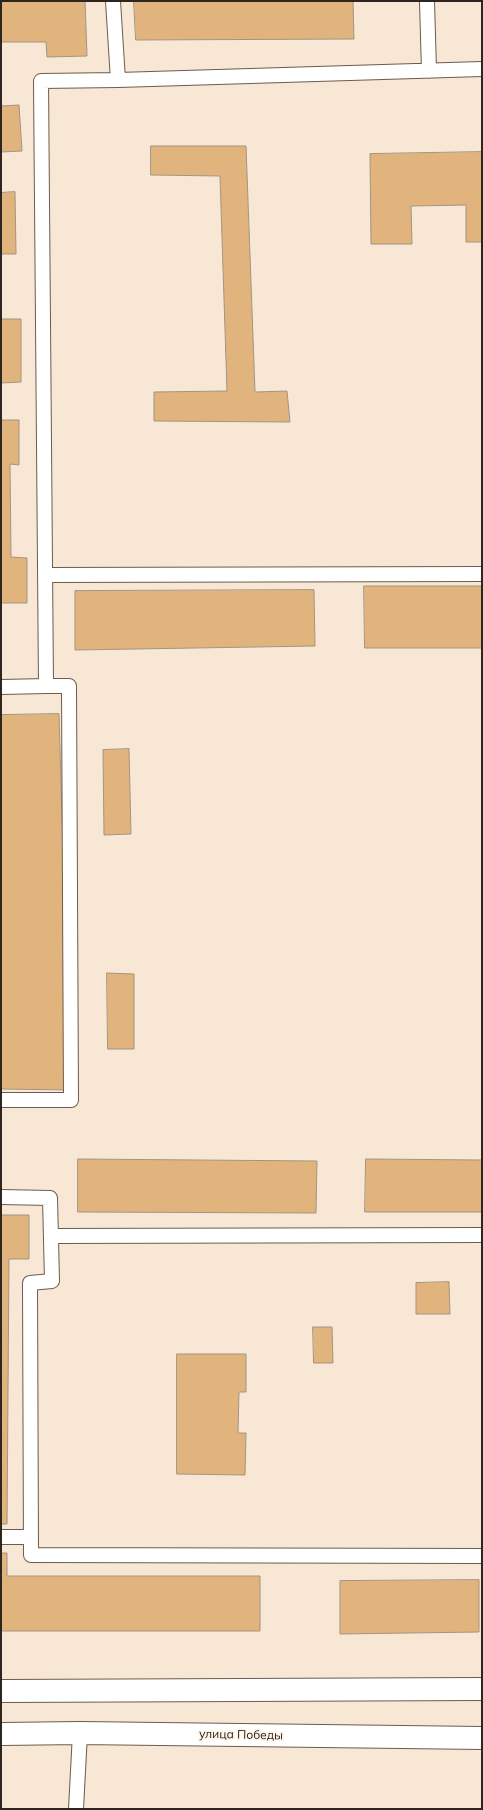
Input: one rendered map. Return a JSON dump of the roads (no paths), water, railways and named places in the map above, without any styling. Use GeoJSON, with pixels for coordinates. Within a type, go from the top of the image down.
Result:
{"type":"FeatureCollection","features":[{"type":"Feature","properties":{"kind":"street"},"geometry":{"type":"LineString","coordinates":[[1,1691],[482,1690]]}},
{"type":"Feature","properties":{"kind":"street","name":"улица Победы"},"geometry":{"type":"LineString","coordinates":[[1,1734],[80,1733],[482,1738]]}},
{"type":"Feature","properties":{"kind":"lane"},"geometry":{"type":"LineString","coordinates":[[113,1],[118,80]]}},
{"type":"Feature","properties":{"kind":"lane"},"geometry":{"type":"LineString","coordinates":[[427,1],[429,71]]}},
{"type":"Feature","properties":{"kind":"lane"},"geometry":{"type":"LineString","coordinates":[[46,686],[41,81],[482,69]]}},
{"type":"Feature","properties":{"kind":"lane"},"geometry":{"type":"LineString","coordinates":[[45,575],[482,574]]}},
{"type":"Feature","properties":{"kind":"lane"},"geometry":{"type":"LineString","coordinates":[[1,687],[69,686],[71,1100],[1,1100]]}},
{"type":"Feature","properties":{"kind":"lane"},"geometry":{"type":"LineString","coordinates":[[1,1197],[50,1198],[52,1281],[30,1283],[31,1555],[482,1556]]}},
{"type":"Feature","properties":{"kind":"lane"},"geometry":{"type":"LineString","coordinates":[[51,1236],[482,1235]]}},
{"type":"Feature","properties":{"kind":"lane"},"geometry":{"type":"LineString","coordinates":[[1,1537],[31,1536]]}},
{"type":"Feature","properties":{"kind":"lane"},"geometry":{"type":"LineString","coordinates":[[76,1809],[80,1733]]}}]}
